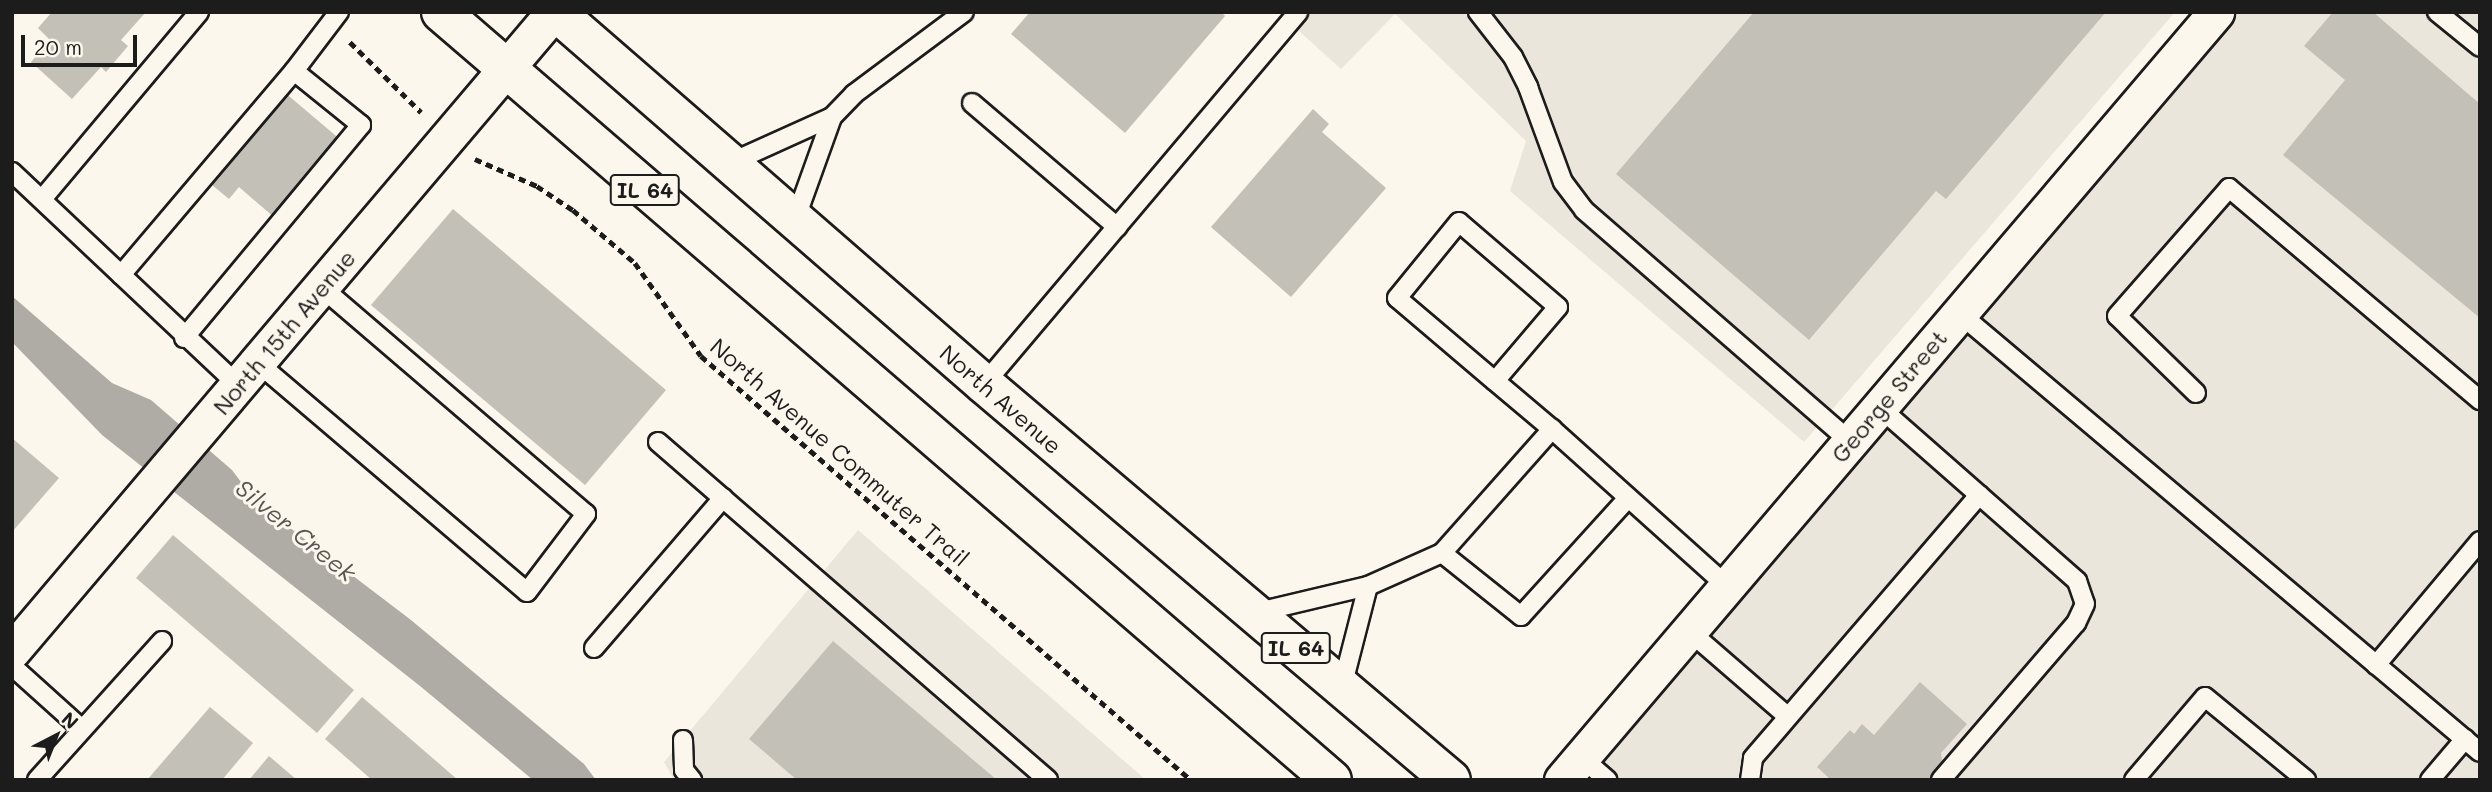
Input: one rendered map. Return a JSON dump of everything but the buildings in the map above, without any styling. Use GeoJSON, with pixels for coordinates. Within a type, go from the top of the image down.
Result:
{"type":"FeatureCollection","features":[{"type":"Feature","properties":{"kind":"main road","name":"IL 64"},"geometry":{"type":"LineString","coordinates":[[441,12],[1332,780]]}},
{"type":"Feature","properties":{"kind":"main road","name":"North Avenue"},"geometry":{"type":"LineString","coordinates":[[555,12],[984,384],[1451,780]]}},
{"type":"Feature","properties":{"kind":"street","name":"North 15th Avenue"},"geometry":{"type":"LineString","coordinates":[[12,651],[555,12]]}},
{"type":"Feature","properties":{"kind":"street","name":"George Street"},"geometry":{"type":"LineString","coordinates":[[1572,769],[2216,12]]}},
{"type":"Feature","properties":{"kind":"lane"},"geometry":{"type":"LineString","coordinates":[[43,198],[199,12]]}},
{"type":"Feature","properties":{"kind":"lane"},"geometry":{"type":"LineString","coordinates":[[121,275],[294,71],[339,12]]}},
{"type":"Feature","properties":{"kind":"lane"},"geometry":{"type":"LineString","coordinates":[[730,163],[832,117],[854,94],[964,12]]}},
{"type":"Feature","properties":{"kind":"lane"},"geometry":{"type":"LineString","coordinates":[[984,384],[1298,12]]}},
{"type":"Feature","properties":{"kind":"lane"},"geometry":{"type":"LineString","coordinates":[[1478,12],[1513,57],[1528,87],[1563,183],[1584,210],[1850,442]]}},
{"type":"Feature","properties":{"kind":"lane"},"geometry":{"type":"LineString","coordinates":[[2437,12],[2480,47]]}},
{"type":"Feature","properties":{"kind":"lane"},"geometry":{"type":"LineString","coordinates":[[184,338],[360,125],[294,71]]}},
{"type":"Feature","properties":{"kind":"lane"},"geometry":{"type":"LineString","coordinates":[[972,103],[1117,227]]}},
{"type":"Feature","properties":{"kind":"lane"},"geometry":{"type":"LineString","coordinates":[[795,220],[832,117]]}},
{"type":"Feature","properties":{"kind":"lane"},"geometry":{"type":"LineString","coordinates":[[12,172],[43,198],[184,338],[249,374],[527,592],[586,514],[321,287]]}},
{"type":"Feature","properties":{"kind":"lane"},"geometry":{"type":"LineString","coordinates":[[2196,393],[2117,316],[2229,188],[2480,400]]}},
{"type":"Feature","properties":{"kind":"lane"},"geometry":{"type":"LineString","coordinates":[[1495,382],[1558,307],[1459,222],[1397,298],[1495,382],[1552,429],[1727,586]]}},
{"type":"Feature","properties":{"kind":"lane"},"geometry":{"type":"LineString","coordinates":[[1959,313],[2480,752]]}},
{"type":"Feature","properties":{"kind":"lane"},"geometry":{"type":"LineString","coordinates":[[1879,407],[2077,581],[2085,604],[2076,623],[1941,780]]}},
{"type":"Feature","properties":{"kind":"lane"},"geometry":{"type":"LineString","coordinates":[[1254,613],[1368,586],[1442,553],[1552,429]]}},
{"type":"Feature","properties":{"kind":"lane"},"geometry":{"type":"LineString","coordinates":[[658,442],[1048,780]]}},
{"type":"Feature","properties":{"kind":"lane"},"geometry":{"type":"LineString","coordinates":[[1750,780],[1753,758],[1979,495]]}},
{"type":"Feature","properties":{"kind":"lane"},"geometry":{"type":"LineString","coordinates":[[594,648],[723,498]]}},
{"type":"Feature","properties":{"kind":"lane"},"geometry":{"type":"LineString","coordinates":[[1442,553],[1521,616],[1627,499]]}},
{"type":"Feature","properties":{"kind":"lane"},"geometry":{"type":"LineString","coordinates":[[2376,665],[2480,541]]}},
{"type":"Feature","properties":{"kind":"lane"},"geometry":{"type":"LineString","coordinates":[[1342,687],[1368,586]]}},
{"type":"Feature","properties":{"kind":"lane"},"geometry":{"type":"LineString","coordinates":[[1689,631],[1787,716]]}},
{"type":"Feature","properties":{"kind":"lane"},"geometry":{"type":"LineString","coordinates":[[37,780],[162,641]]}},
{"type":"Feature","properties":{"kind":"lane"},"geometry":{"type":"LineString","coordinates":[[12,666],[82,729]]}},
{"type":"Feature","properties":{"kind":"lane"},"geometry":{"type":"LineString","coordinates":[[2134,780],[2205,697],[2306,780]]}},
{"type":"Feature","properties":{"kind":"lane"},"geometry":{"type":"LineString","coordinates":[[2430,780],[2465,739]]}},
{"type":"Feature","properties":{"kind":"lane"},"geometry":{"type":"LineString","coordinates":[[683,740],[684,770],[692,780]]}},
{"type":"Feature","properties":{"kind":"lane"},"geometry":{"type":"LineString","coordinates":[[1572,769],[1607,780]]}},
{"type":"Feature","properties":{"kind":"path"},"geometry":{"type":"LineString","coordinates":[[350,42],[423,114]]}},
{"type":"Feature","properties":{"kind":"path","name":"North Avenue Commuter Trail"},"geometry":{"type":"LineString","coordinates":[[468,156],[537,186],[573,210],[635,263],[701,356],[1191,780]]}},
{"type":"Feature","properties":{"kind":"shaded area"},"geometry":{"type":"Polygon","coordinates":[[[1278,12],[2175,12],[1804,442],[1510,191],[1526,141],[1395,14],[1341,69],[1278,12]]]}},
{"type":"Feature","properties":{"kind":"shaded area"},"geometry":{"type":"Polygon","coordinates":[[[2221,12],[2480,12],[2480,780],[1578,780],[2221,12]]]}},
{"type":"Feature","properties":{"kind":"shaded area"},"geometry":{"type":"Polygon","coordinates":[[[12,296],[112,383],[151,400],[232,470],[256,502],[411,620],[584,764],[596,780],[533,780],[420,686],[102,435],[12,342],[12,296]]]}},
{"type":"Feature","properties":{"kind":"shaded area"},"geometry":{"type":"Polygon","coordinates":[[[858,530],[1146,780],[674,780],[664,762],[858,530]]]}},
{"type":"Feature","properties":{"kind":"water label","name":"Silver Creek"},"geometry":{"type":"Point","coordinates":[296,530]}}]}
